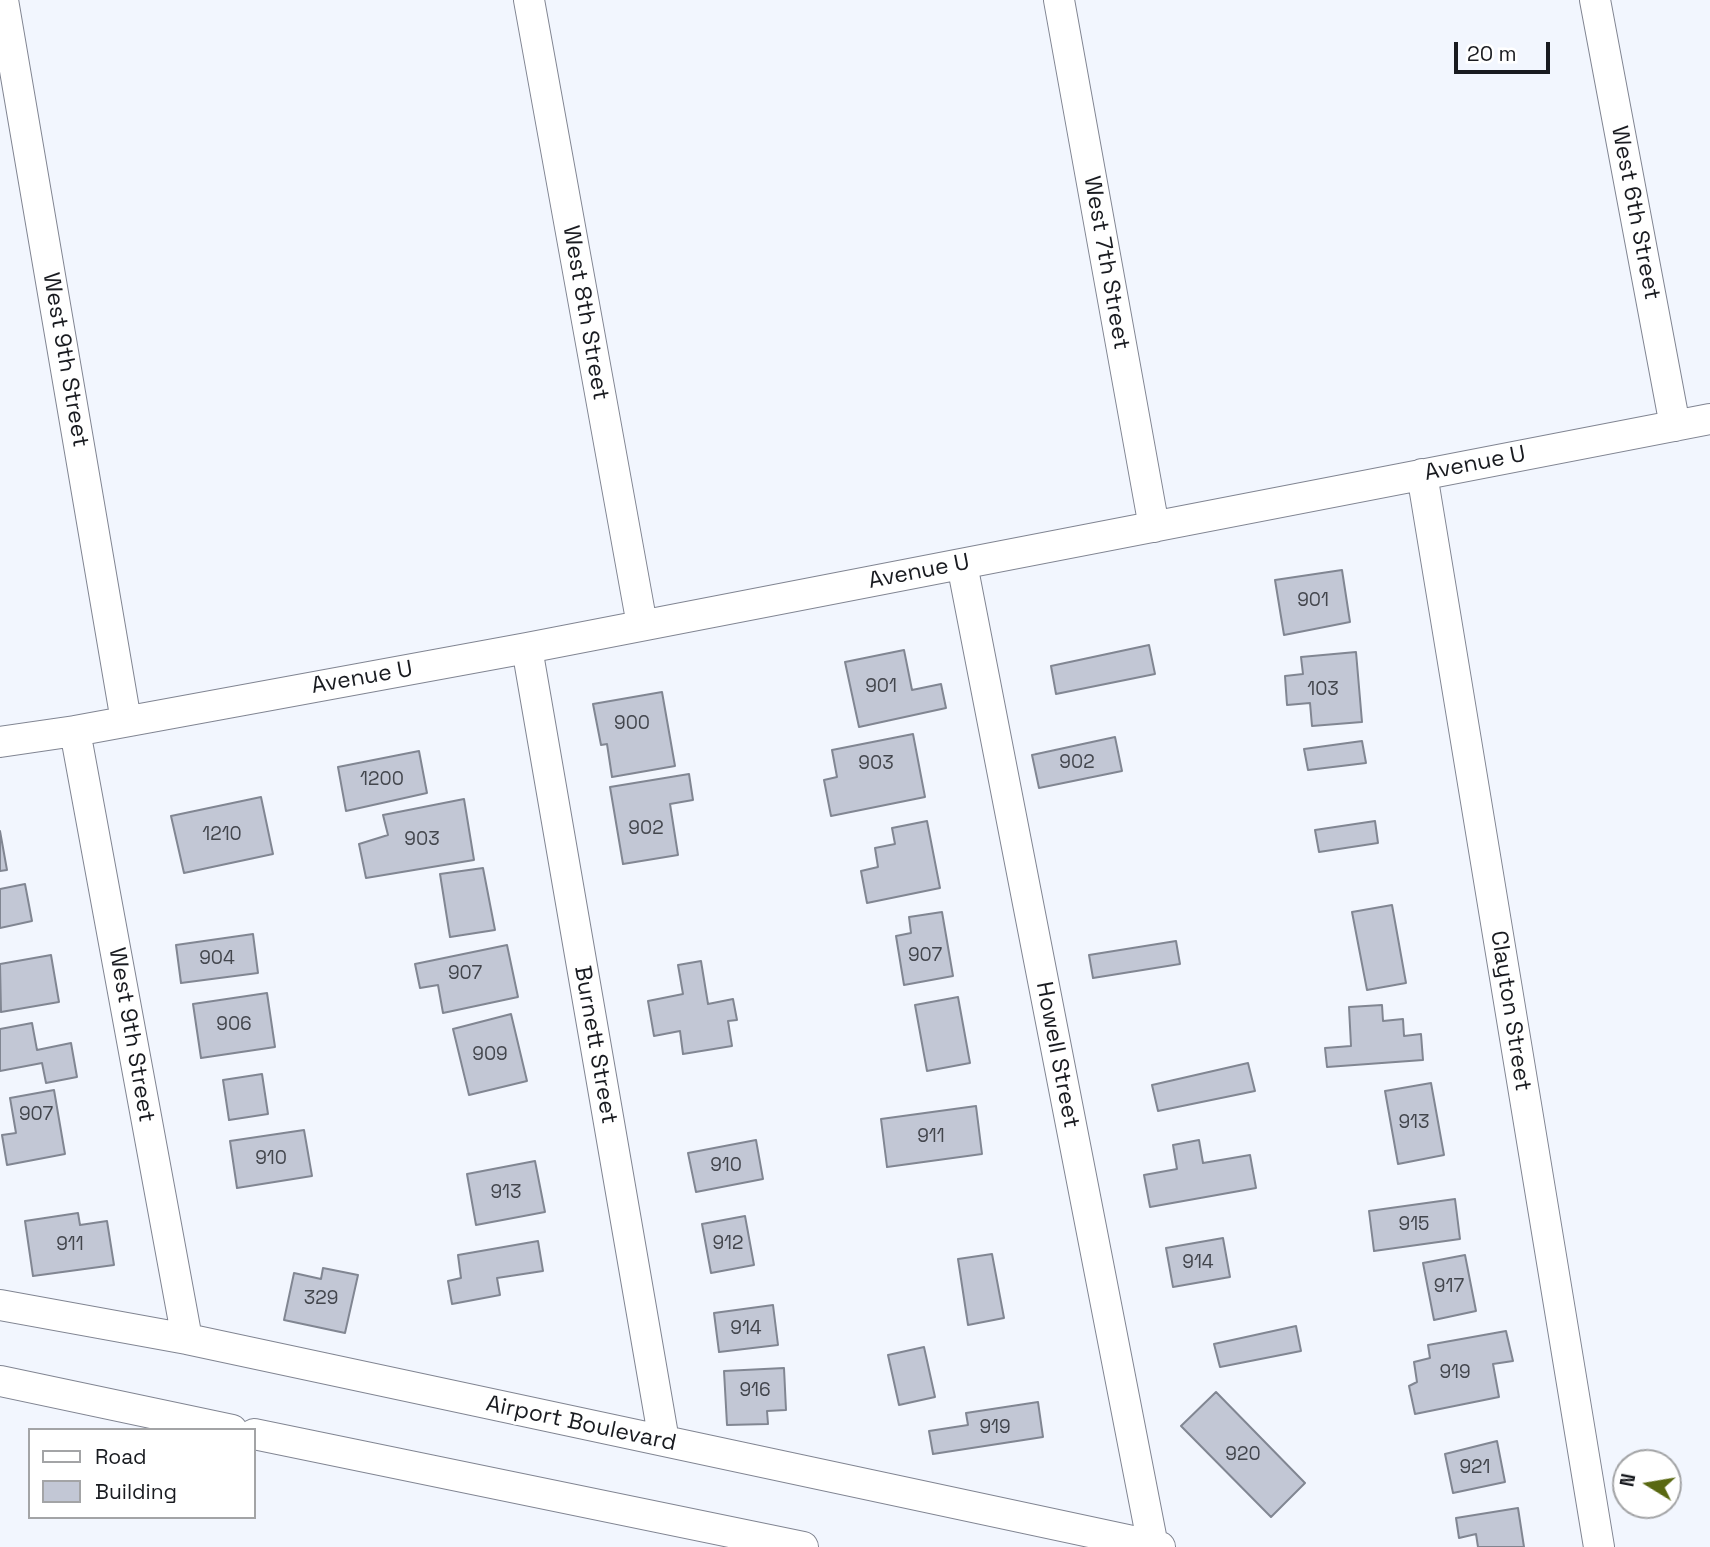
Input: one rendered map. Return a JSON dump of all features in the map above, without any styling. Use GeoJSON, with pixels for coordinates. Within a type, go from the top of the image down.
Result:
{"type":"FeatureCollection","features":[{"type":"Feature","properties":{"kind":"street","name":"West 9th Street"},"geometry":{"type":"LineString","coordinates":[[4,0],[126,721]]}},
{"type":"Feature","properties":{"kind":"street","name":"West 8th Street"},"geometry":{"type":"LineString","coordinates":[[529,0],[642,625]]}},
{"type":"Feature","properties":{"kind":"street","name":"West 7th Street"},"geometry":{"type":"LineString","coordinates":[[1059,0],[1154,527]]}},
{"type":"Feature","properties":{"kind":"street","name":"West 6th Street"},"geometry":{"type":"LineString","coordinates":[[1595,0],[1675,426]]}},
{"type":"Feature","properties":{"kind":"street","name":"Avenue U"},"geometry":{"type":"LineString","coordinates":[[75,731],[527,648],[1710,419]]}},
{"type":"Feature","properties":{"kind":"street","name":"Clayton Street"},"geometry":{"type":"LineString","coordinates":[[1422,474],[1599,1547]]}},
{"type":"Feature","properties":{"kind":"street","name":"Howell Street"},"geometry":{"type":"LineString","coordinates":[[962,564],[1157,1546]]}},
{"type":"Feature","properties":{"kind":"street","name":"Burnett Street"},"geometry":{"type":"LineString","coordinates":[[527,648],[664,1441]]}},
{"type":"Feature","properties":{"kind":"street","name":"West 9th Street"},"geometry":{"type":"LineString","coordinates":[[75,731],[187,1339]]}},
{"type":"Feature","properties":{"kind":"street"},"geometry":{"type":"LineString","coordinates":[[0,742],[75,731]]}},
{"type":"Feature","properties":{"kind":"street","name":"Airport Boulevard"},"geometry":{"type":"LineString","coordinates":[[0,1305],[187,1339],[1157,1546]]}},
{"type":"Feature","properties":{"kind":"street"},"geometry":{"type":"LineString","coordinates":[[0,1381],[223,1428]]}},
{"type":"Feature","properties":{"kind":"street"},"geometry":{"type":"LineString","coordinates":[[256,1434],[803,1547]]}},
{"type":"Feature","properties":{"kind":"building"},"geometry":{"type":"Polygon","coordinates":[[[1342,570],[1350,622],[1284,635],[1275,580],[1342,570]]]}},
{"type":"Feature","properties":{"kind":"building"},"geometry":{"type":"Polygon","coordinates":[[[1149,645],[1155,674],[1056,694],[1051,666],[1149,645]]]}},
{"type":"Feature","properties":{"kind":"building"},"geometry":{"type":"Polygon","coordinates":[[[904,650],[912,690],[941,684],[946,708],[859,727],[845,662],[904,650]]]}},
{"type":"Feature","properties":{"kind":"building"},"geometry":{"type":"Polygon","coordinates":[[[1356,652],[1362,722],[1312,726],[1310,703],[1287,705],[1285,676],[1303,674],[1301,657],[1356,652]]]}},
{"type":"Feature","properties":{"kind":"building"},"geometry":{"type":"Polygon","coordinates":[[[662,692],[675,766],[612,777],[607,744],[601,745],[593,704],[662,692]]]}},
{"type":"Feature","properties":{"kind":"building"},"geometry":{"type":"Polygon","coordinates":[[[913,734],[925,797],[831,816],[824,780],[837,777],[832,750],[913,734]]]}},
{"type":"Feature","properties":{"kind":"building"},"geometry":{"type":"Polygon","coordinates":[[[1115,737],[1122,771],[1039,788],[1032,755],[1115,737]]]}},
{"type":"Feature","properties":{"kind":"building"},"geometry":{"type":"Polygon","coordinates":[[[1362,741],[1366,763],[1308,770],[1304,749],[1362,741]]]}},
{"type":"Feature","properties":{"kind":"building"},"geometry":{"type":"Polygon","coordinates":[[[419,751],[427,793],[346,811],[338,767],[419,751]]]}},
{"type":"Feature","properties":{"kind":"building"},"geometry":{"type":"Polygon","coordinates":[[[689,774],[693,800],[670,804],[678,855],[623,864],[610,787],[689,774]]]}},
{"type":"Feature","properties":{"kind":"building"},"geometry":{"type":"Polygon","coordinates":[[[261,797],[273,854],[184,873],[171,816],[261,797]]]}},
{"type":"Feature","properties":{"kind":"building"},"geometry":{"type":"Polygon","coordinates":[[[464,799],[474,860],[366,878],[359,844],[388,835],[383,815],[464,799]]]}},
{"type":"Feature","properties":{"kind":"building"},"geometry":{"type":"Polygon","coordinates":[[[927,821],[940,888],[867,903],[861,871],[878,867],[875,848],[895,844],[892,828],[927,821]]]}},
{"type":"Feature","properties":{"kind":"building"},"geometry":{"type":"Polygon","coordinates":[[[1375,821],[1378,843],[1319,852],[1315,830],[1375,821]]]}},
{"type":"Feature","properties":{"kind":"building"},"geometry":{"type":"Polygon","coordinates":[[[0,831],[7,870],[0,871],[0,831]]]}},
{"type":"Feature","properties":{"kind":"building"},"geometry":{"type":"Polygon","coordinates":[[[483,868],[495,930],[450,937],[440,874],[483,868]]]}},
{"type":"Feature","properties":{"kind":"building"},"geometry":{"type":"Polygon","coordinates":[[[25,884],[32,921],[0,928],[0,889],[25,884]]]}},
{"type":"Feature","properties":{"kind":"building"},"geometry":{"type":"Polygon","coordinates":[[[1392,905],[1406,983],[1367,990],[1352,912],[1392,905]]]}},
{"type":"Feature","properties":{"kind":"building"},"geometry":{"type":"Polygon","coordinates":[[[942,912],[953,976],[904,985],[896,936],[911,933],[909,917],[942,912]]]}},
{"type":"Feature","properties":{"kind":"building"},"geometry":{"type":"Polygon","coordinates":[[[253,934],[258,973],[181,983],[176,945],[253,934]]]}},
{"type":"Feature","properties":{"kind":"building"},"geometry":{"type":"Polygon","coordinates":[[[1176,941],[1180,964],[1093,978],[1089,955],[1176,941]]]}},
{"type":"Feature","properties":{"kind":"building"},"geometry":{"type":"Polygon","coordinates":[[[507,945],[518,997],[443,1013],[438,985],[420,988],[415,964],[507,945]]]}},
{"type":"Feature","properties":{"kind":"building"},"geometry":{"type":"Polygon","coordinates":[[[51,955],[59,1002],[1,1012],[0,964],[51,955]]]}},
{"type":"Feature","properties":{"kind":"building"},"geometry":{"type":"Polygon","coordinates":[[[701,961],[708,1004],[733,999],[737,1020],[728,1021],[732,1046],[683,1054],[680,1031],[654,1036],[648,1001],[683,994],[678,965],[701,961]]]}},
{"type":"Feature","properties":{"kind":"building"},"geometry":{"type":"Polygon","coordinates":[[[267,993],[275,1047],[201,1058],[193,1004],[267,993]]]}},
{"type":"Feature","properties":{"kind":"building"},"geometry":{"type":"Polygon","coordinates":[[[958,997],[970,1063],[927,1071],[915,1005],[958,997]]]}},
{"type":"Feature","properties":{"kind":"building"},"geometry":{"type":"Polygon","coordinates":[[[1382,1005],[1383,1021],[1403,1019],[1404,1036],[1421,1034],[1423,1060],[1327,1067],[1325,1048],[1351,1046],[1349,1007],[1382,1005]]]}},
{"type":"Feature","properties":{"kind":"building"},"geometry":{"type":"Polygon","coordinates":[[[511,1014],[527,1081],[469,1095],[453,1029],[511,1014]]]}},
{"type":"Feature","properties":{"kind":"building"},"geometry":{"type":"Polygon","coordinates":[[[32,1023],[37,1050],[71,1043],[77,1077],[46,1083],[42,1063],[0,1071],[0,1029],[32,1023]]]}},
{"type":"Feature","properties":{"kind":"building"},"geometry":{"type":"Polygon","coordinates":[[[1248,1063],[1255,1091],[1158,1111],[1152,1085],[1248,1063]]]}},
{"type":"Feature","properties":{"kind":"building"},"geometry":{"type":"Polygon","coordinates":[[[262,1074],[268,1114],[229,1120],[223,1080],[262,1074]]]}},
{"type":"Feature","properties":{"kind":"building"},"geometry":{"type":"Polygon","coordinates":[[[1431,1083],[1444,1155],[1398,1164],[1385,1091],[1431,1083]]]}},
{"type":"Feature","properties":{"kind":"building"},"geometry":{"type":"Polygon","coordinates":[[[54,1090],[65,1154],[7,1165],[2,1135],[16,1133],[10,1098],[54,1090]]]}},
{"type":"Feature","properties":{"kind":"building"},"geometry":{"type":"Polygon","coordinates":[[[976,1106],[982,1154],[887,1167],[881,1119],[976,1106]]]}},
{"type":"Feature","properties":{"kind":"building"},"geometry":{"type":"Polygon","coordinates":[[[304,1130],[312,1176],[237,1188],[230,1141],[304,1130]]]}},
{"type":"Feature","properties":{"kind":"building"},"geometry":{"type":"Polygon","coordinates":[[[756,1140],[763,1179],[696,1192],[688,1153],[756,1140]]]}},
{"type":"Feature","properties":{"kind":"building"},"geometry":{"type":"Polygon","coordinates":[[[1199,1140],[1203,1163],[1250,1155],[1256,1188],[1150,1207],[1144,1175],[1177,1169],[1173,1145],[1199,1140]]]}},
{"type":"Feature","properties":{"kind":"building"},"geometry":{"type":"Polygon","coordinates":[[[535,1161],[545,1212],[476,1225],[467,1174],[535,1161]]]}},
{"type":"Feature","properties":{"kind":"building"},"geometry":{"type":"Polygon","coordinates":[[[1455,1199],[1460,1239],[1374,1251],[1369,1211],[1455,1199]]]}},
{"type":"Feature","properties":{"kind":"building"},"geometry":{"type":"Polygon","coordinates":[[[78,1213],[80,1225],[107,1221],[114,1265],[33,1276],[25,1221],[78,1213]]]}},
{"type":"Feature","properties":{"kind":"building"},"geometry":{"type":"Polygon","coordinates":[[[745,1216],[754,1265],[711,1273],[702,1224],[745,1216]]]}},
{"type":"Feature","properties":{"kind":"building"},"geometry":{"type":"Polygon","coordinates":[[[1223,1238],[1230,1277],[1173,1287],[1166,1248],[1223,1238]]]}},
{"type":"Feature","properties":{"kind":"building"},"geometry":{"type":"Polygon","coordinates":[[[538,1241],[543,1271],[497,1278],[500,1295],[452,1304],[448,1281],[461,1278],[458,1255],[538,1241]]]}},
{"type":"Feature","properties":{"kind":"building"},"geometry":{"type":"Polygon","coordinates":[[[992,1254],[1004,1318],[968,1325],[958,1259],[992,1254]]]}},
{"type":"Feature","properties":{"kind":"building"},"geometry":{"type":"Polygon","coordinates":[[[1465,1255],[1476,1311],[1434,1320],[1423,1263],[1465,1255]]]}},
{"type":"Feature","properties":{"kind":"building"},"geometry":{"type":"Polygon","coordinates":[[[323,1268],[358,1275],[345,1333],[284,1320],[294,1273],[321,1279],[323,1268]]]}},
{"type":"Feature","properties":{"kind":"building"},"geometry":{"type":"Polygon","coordinates":[[[773,1305],[778,1345],[719,1352],[714,1313],[773,1305]]]}},
{"type":"Feature","properties":{"kind":"building"},"geometry":{"type":"Polygon","coordinates":[[[1296,1326],[1301,1351],[1220,1367],[1214,1344],[1296,1326]]]}},
{"type":"Feature","properties":{"kind":"building"},"geometry":{"type":"Polygon","coordinates":[[[1506,1331],[1513,1361],[1493,1364],[1499,1397],[1415,1414],[1409,1386],[1417,1382],[1414,1362],[1430,1358],[1428,1345],[1506,1331]]]}},
{"type":"Feature","properties":{"kind":"building"},"geometry":{"type":"Polygon","coordinates":[[[924,1347],[935,1397],[899,1405],[888,1355],[924,1347]]]}},
{"type":"Feature","properties":{"kind":"building"},"geometry":{"type":"Polygon","coordinates":[[[784,1368],[786,1410],[767,1411],[768,1424],[727,1425],[724,1371],[784,1368]]]}},
{"type":"Feature","properties":{"kind":"building"},"geometry":{"type":"Polygon","coordinates":[[[1216,1392],[1305,1483],[1271,1517],[1181,1426],[1216,1392]]]}},
{"type":"Feature","properties":{"kind":"building"},"geometry":{"type":"Polygon","coordinates":[[[1038,1402],[1043,1437],[933,1454],[929,1431],[968,1425],[966,1413],[1038,1402]]]}},
{"type":"Feature","properties":{"kind":"building"},"geometry":{"type":"Polygon","coordinates":[[[1497,1441],[1505,1482],[1453,1493],[1445,1454],[1497,1441]]]}},
{"type":"Feature","properties":{"kind":"building"},"geometry":{"type":"Polygon","coordinates":[[[1518,1508],[1524,1547],[1478,1547],[1476,1534],[1459,1538],[1456,1518],[1518,1508]]]}}]}
